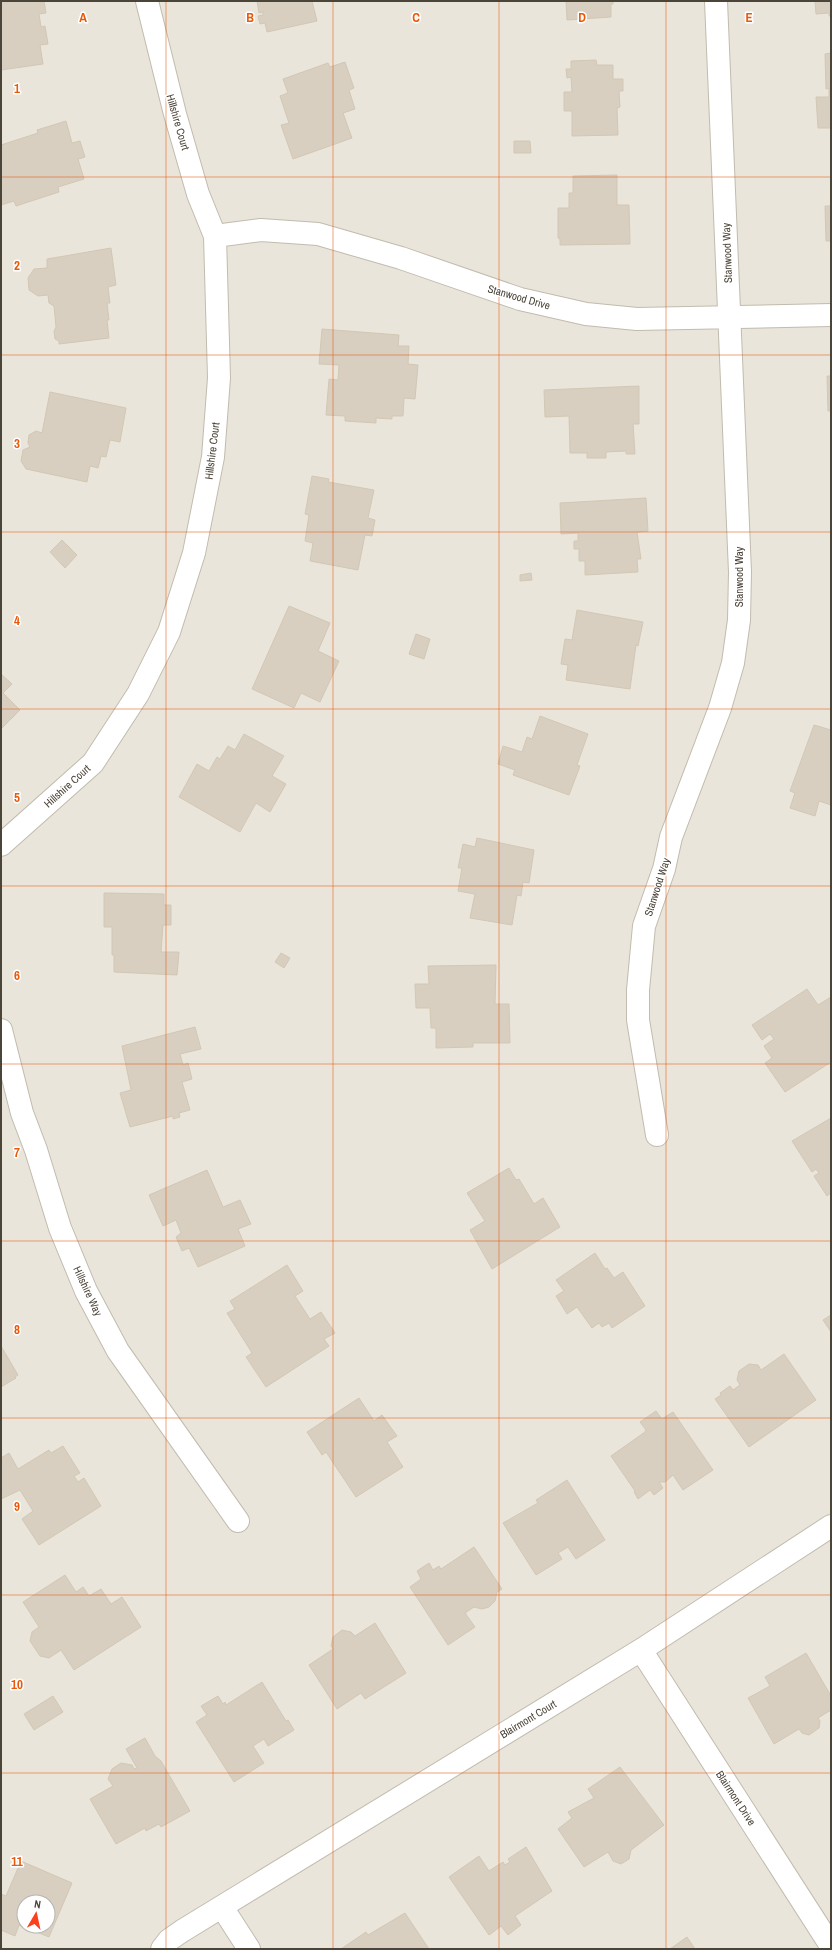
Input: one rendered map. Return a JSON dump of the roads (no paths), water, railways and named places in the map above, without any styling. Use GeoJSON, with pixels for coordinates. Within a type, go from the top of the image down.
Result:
{"type":"FeatureCollection","features":[{"type":"Feature","properties":{"kind":"street","name":"Hillshire Court"},"geometry":{"type":"LineString","coordinates":[[1,845],[93,763],[138,694],[169,632],[194,553],[213,457],[219,378],[215,236],[198,194],[173,107],[147,1]]}},
{"type":"Feature","properties":{"kind":"street","name":"Stanwood Way"},"geometry":{"type":"LineString","coordinates":[[657,1136],[638,1020],[638,990],[644,926],[664,869],[671,837],[720,708],[733,663],[739,620],[740,572],[716,1]]}},
{"type":"Feature","properties":{"kind":"street","name":"Stanwood Drive"},"geometry":{"type":"LineString","coordinates":[[215,236],[261,230],[318,234],[400,258],[520,299],[586,314],[637,319],[831,316]]}},
{"type":"Feature","properties":{"kind":"street","name":"Hillshire Way"},"geometry":{"type":"LineString","coordinates":[[1,1030],[22,1113],[36,1150],[60,1228],[86,1291],[118,1351],[238,1521]]}},
{"type":"Feature","properties":{"kind":"street","name":"Blairmont Court"},"geometry":{"type":"LineString","coordinates":[[162,1949],[169,1940],[222,1906],[641,1650],[831,1526]]}},
{"type":"Feature","properties":{"kind":"street","name":"Blairmont Drive"},"geometry":{"type":"LineString","coordinates":[[641,1650],[831,1946]]}},
{"type":"Feature","properties":{"kind":"street"},"geometry":{"type":"LineString","coordinates":[[222,1906],[249,1949]]}}]}
